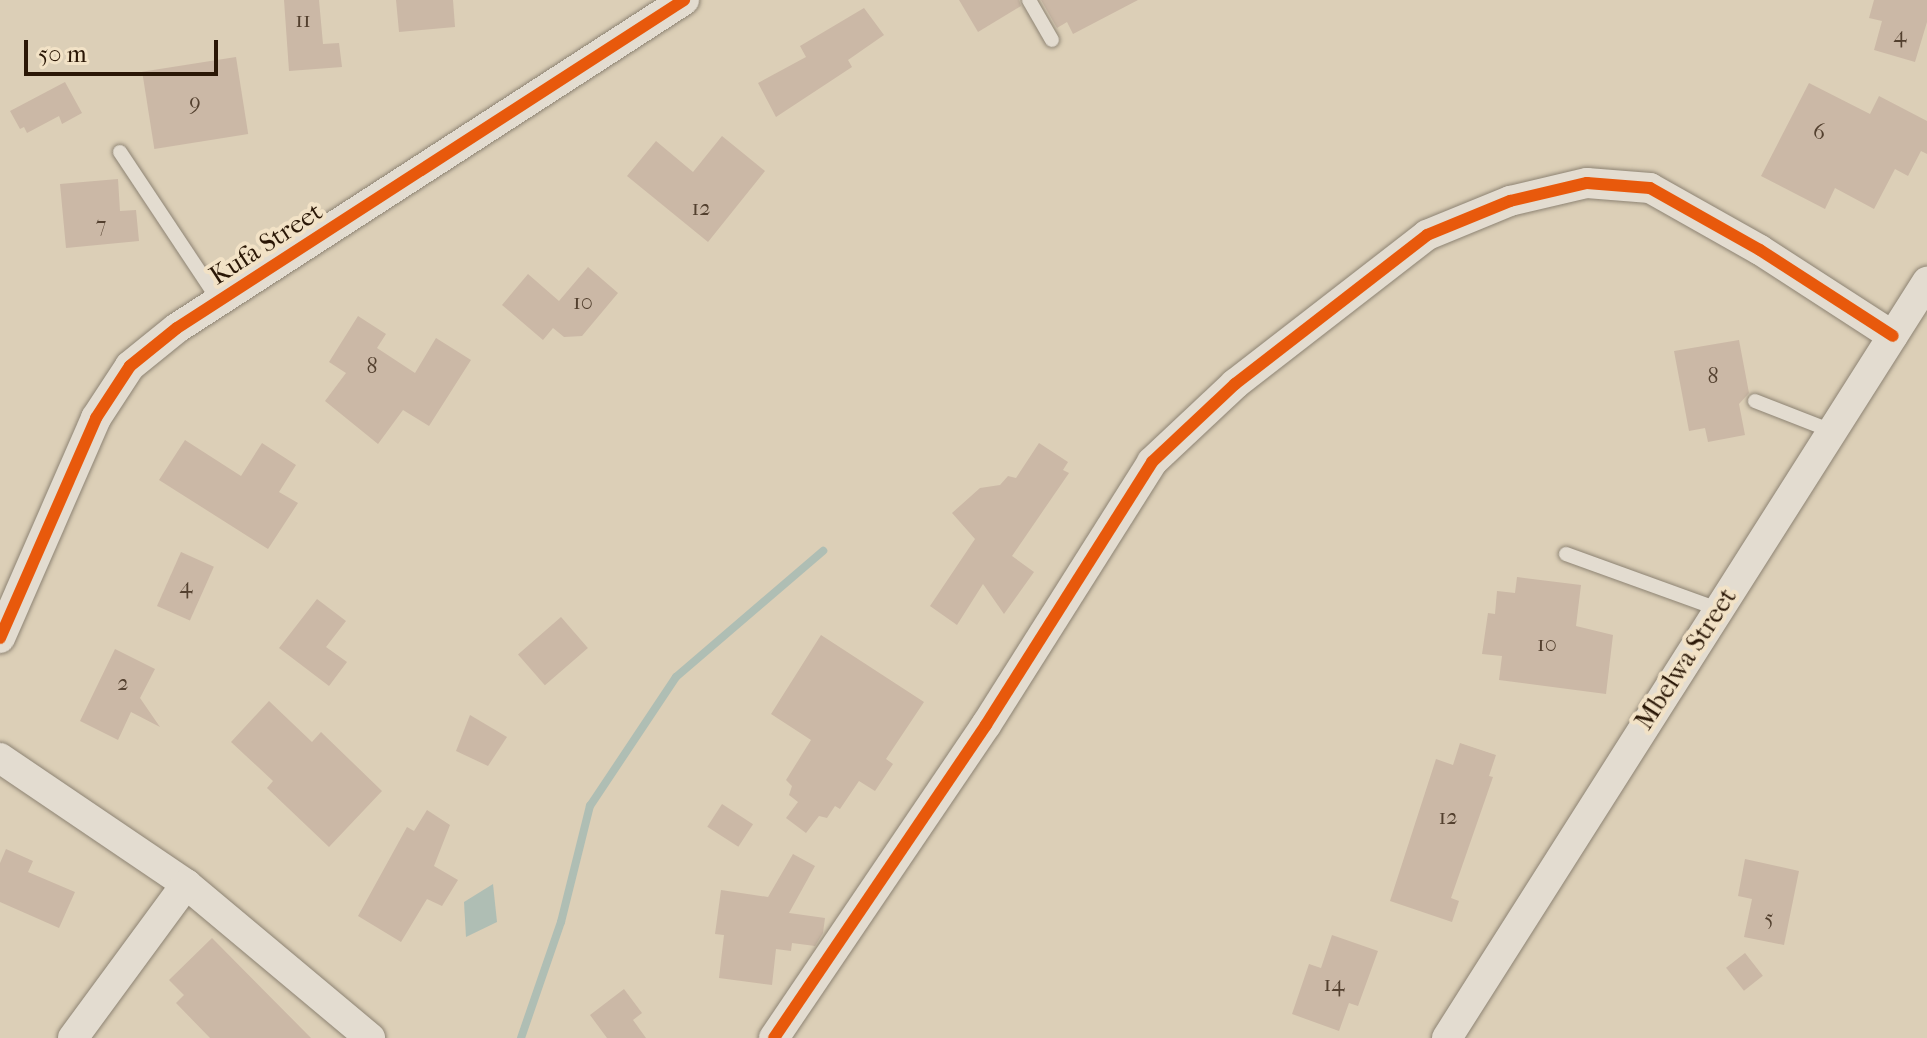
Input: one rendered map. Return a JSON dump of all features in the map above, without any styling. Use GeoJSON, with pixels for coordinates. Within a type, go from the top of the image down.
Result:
{"type":"FeatureCollection","features":[{"type":"Feature","properties":{"kind":"street","name":"Kufa Street"},"geometry":{"type":"LineString","coordinates":[[0,638],[96,418],[130,366],[219,301],[684,0]]}},
{"type":"Feature","properties":{"kind":"street"},"geometry":{"type":"LineString","coordinates":[[774,1038],[986,725],[1152,462],[1235,384],[1427,235],[1510,201],[1587,183],[1650,188],[1760,250],[1893,336]]}},
{"type":"Feature","properties":{"kind":"street","name":"Mbelwa Street"},"geometry":{"type":"LineString","coordinates":[[1447,1038],[1927,282]]}},
{"type":"Feature","properties":{"kind":"street"},"geometry":{"type":"LineString","coordinates":[[0,758],[186,884],[370,1038]]}},
{"type":"Feature","properties":{"kind":"street"},"geometry":{"type":"LineString","coordinates":[[73,1038],[186,884]]}},
{"type":"Feature","properties":{"kind":"lane"},"geometry":{"type":"LineString","coordinates":[[1029,0],[1052,40]]}},
{"type":"Feature","properties":{"kind":"lane"},"geometry":{"type":"LineString","coordinates":[[120,152],[219,301]]}},
{"type":"Feature","properties":{"kind":"lane"},"geometry":{"type":"LineString","coordinates":[[1755,401],[1832,431]]}},
{"type":"Feature","properties":{"kind":"lane"},"geometry":{"type":"LineString","coordinates":[[1566,554],[1718,609]]}},
{"type":"Feature","properties":{"kind":"shaded area"},"geometry":{"type":"Polygon","coordinates":[[[493,884],[497,922],[466,937],[464,902],[493,884]]]}},
{"type":"Feature","properties":{"kind":"building"},"geometry":{"type":"Polygon","coordinates":[[[284,0],[319,0],[323,44],[339,43],[342,67],[289,71],[284,0]]]}},
{"type":"Feature","properties":{"kind":"building"},"geometry":{"type":"Polygon","coordinates":[[[396,0],[453,0],[455,27],[399,32],[396,0]]]}},
{"type":"Feature","properties":{"kind":"building"},"geometry":{"type":"Polygon","coordinates":[[[959,0],[1019,0],[1021,6],[978,32],[959,0]]]}},
{"type":"Feature","properties":{"kind":"building"},"geometry":{"type":"Polygon","coordinates":[[[1041,0],[1138,0],[1073,34],[1067,22],[1057,28],[1041,0]]]}},
{"type":"Feature","properties":{"kind":"building"},"geometry":{"type":"Polygon","coordinates":[[[1874,0],[1927,0],[1927,22],[1915,62],[1874,50],[1882,21],[1869,18],[1874,0]]]}},
{"type":"Feature","properties":{"kind":"building"},"geometry":{"type":"Polygon","coordinates":[[[864,8],[884,35],[848,60],[852,67],[776,117],[758,83],[806,57],[800,46],[864,8]]]}},
{"type":"Feature","properties":{"kind":"building"},"geometry":{"type":"Polygon","coordinates":[[[236,57],[248,134],[154,149],[142,72],[236,57]]]}},
{"type":"Feature","properties":{"kind":"building"},"geometry":{"type":"Polygon","coordinates":[[[65,82],[82,113],[62,124],[59,116],[27,133],[24,127],[20,129],[10,111],[65,82]]]}},
{"type":"Feature","properties":{"kind":"building"},"geometry":{"type":"Polygon","coordinates":[[[1809,83],[1870,114],[1879,96],[1927,121],[1927,154],[1921,151],[1908,176],[1895,169],[1874,209],[1835,188],[1825,209],[1761,176],[1809,83]]]}},
{"type":"Feature","properties":{"kind":"building"},"geometry":{"type":"Polygon","coordinates":[[[722,136],[765,171],[708,242],[627,176],[656,141],[693,172],[722,136]]]}},
{"type":"Feature","properties":{"kind":"building"},"geometry":{"type":"Polygon","coordinates":[[[118,179],[120,211],[136,210],[139,241],[66,248],[60,184],[118,179]]]}},
{"type":"Feature","properties":{"kind":"building"},"geometry":{"type":"Polygon","coordinates":[[[588,267],[618,293],[582,336],[564,337],[553,328],[543,340],[502,305],[528,274],[559,301],[588,267]]]}},
{"type":"Feature","properties":{"kind":"building"},"geometry":{"type":"Polygon","coordinates":[[[358,316],[386,334],[377,348],[415,373],[436,338],[471,360],[429,426],[403,410],[378,444],[325,401],[346,373],[329,362],[358,316]]]}},
{"type":"Feature","properties":{"kind":"building"},"geometry":{"type":"Polygon","coordinates":[[[1739,340],[1749,393],[1739,404],[1745,435],[1708,442],[1705,428],[1689,431],[1674,351],[1739,340]]]}},
{"type":"Feature","properties":{"kind":"building"},"geometry":{"type":"Polygon","coordinates":[[[185,440],[241,476],[262,443],[296,465],[279,492],[298,503],[268,549],[159,480],[185,440]]]}},
{"type":"Feature","properties":{"kind":"building"},"geometry":{"type":"Polygon","coordinates":[[[1039,443],[1068,462],[1063,470],[1069,473],[1012,556],[1034,572],[1004,614],[983,584],[957,625],[930,606],[975,539],[952,513],[980,488],[1000,485],[1008,476],[1016,478],[1039,443]]]}},
{"type":"Feature","properties":{"kind":"building"},"geometry":{"type":"Polygon","coordinates":[[[181,552],[214,567],[190,621],[157,606],[181,552]]]}},
{"type":"Feature","properties":{"kind":"building"},"geometry":{"type":"Polygon","coordinates":[[[1517,577],[1581,585],[1576,626],[1613,635],[1606,694],[1499,680],[1502,656],[1482,654],[1488,613],[1495,614],[1497,591],[1515,593],[1517,577]]]}},
{"type":"Feature","properties":{"kind":"building"},"geometry":{"type":"Polygon","coordinates":[[[317,599],[346,621],[326,647],[347,662],[329,686],[279,648],[317,599]]]}},
{"type":"Feature","properties":{"kind":"building"},"geometry":{"type":"Polygon","coordinates":[[[561,617],[588,648],[545,685],[518,654],[561,617]]]}},
{"type":"Feature","properties":{"kind":"building"},"geometry":{"type":"Polygon","coordinates":[[[821,635],[924,702],[886,759],[893,764],[875,791],[859,781],[840,809],[835,806],[827,818],[819,816],[806,833],[786,818],[798,802],[789,795],[792,786],[786,780],[811,740],[771,714],[821,635]]]}},
{"type":"Feature","properties":{"kind":"building"},"geometry":{"type":"Polygon","coordinates":[[[115,649],[155,669],[140,698],[160,727],[131,712],[118,740],[80,721],[115,649]]]}},
{"type":"Feature","properties":{"kind":"building"},"geometry":{"type":"Polygon","coordinates":[[[269,701],[312,742],[321,732],[382,791],[329,847],[267,788],[273,781],[231,742],[269,701]]]}},
{"type":"Feature","properties":{"kind":"building"},"geometry":{"type":"Polygon","coordinates":[[[470,715],[507,737],[488,766],[456,751],[470,715]]]}},
{"type":"Feature","properties":{"kind":"building"},"geometry":{"type":"Polygon","coordinates":[[[1460,743],[1496,755],[1489,776],[1493,777],[1451,898],[1459,901],[1452,922],[1390,901],[1436,759],[1453,765],[1460,743]]]}},
{"type":"Feature","properties":{"kind":"building"},"geometry":{"type":"Polygon","coordinates":[[[722,804],[753,824],[738,847],[707,827],[722,804]]]}},
{"type":"Feature","properties":{"kind":"building"},"geometry":{"type":"Polygon","coordinates":[[[427,810],[450,825],[434,866],[458,880],[442,906],[427,899],[401,942],[358,916],[407,827],[414,831],[427,810]]]}},
{"type":"Feature","properties":{"kind":"building"},"geometry":{"type":"Polygon","coordinates":[[[6,849],[33,861],[28,872],[75,892],[59,928],[0,902],[0,863],[6,849]]]}},
{"type":"Feature","properties":{"kind":"building"},"geometry":{"type":"Polygon","coordinates":[[[793,854],[815,866],[789,913],[825,918],[823,933],[815,946],[792,943],[791,951],[776,949],[772,985],[719,978],[724,935],[715,934],[721,890],[768,897],[793,854]]]}},
{"type":"Feature","properties":{"kind":"building"},"geometry":{"type":"Polygon","coordinates":[[[1745,859],[1799,871],[1784,945],[1744,937],[1752,899],[1738,896],[1745,859]]]}},
{"type":"Feature","properties":{"kind":"building"},"geometry":{"type":"Polygon","coordinates":[[[1332,935],[1378,951],[1358,1006],[1349,1003],[1339,1031],[1292,1014],[1309,964],[1321,968],[1332,935]]]}},
{"type":"Feature","properties":{"kind":"building"},"geometry":{"type":"Polygon","coordinates":[[[212,938],[311,1038],[210,1038],[176,1003],[184,995],[169,980],[212,938]]]}},
{"type":"Feature","properties":{"kind":"building"},"geometry":{"type":"Polygon","coordinates":[[[1745,953],[1763,976],[1744,991],[1726,968],[1745,953]]]}},
{"type":"Feature","properties":{"kind":"building"},"geometry":{"type":"Polygon","coordinates":[[[624,989],[642,1013],[633,1020],[646,1038],[607,1038],[590,1015],[624,989]]]}},
{"type":"Feature","properties":{"kind":"waterway"},"geometry":{"type":"LineString","coordinates":[[521,1038],[561,922],[590,806],[676,677],[823,551]]}},
{"type":"Feature","properties":{"kind":"cycle path"},"geometry":{"type":"LineString","coordinates":[[0,638],[96,418],[130,366],[177,328],[684,0]]}},
{"type":"Feature","properties":{"kind":"cycle path"},"geometry":{"type":"LineString","coordinates":[[774,1038],[986,725],[1152,462],[1235,384],[1427,235],[1510,201],[1587,183],[1650,188],[1760,250],[1893,336]]}}]}
